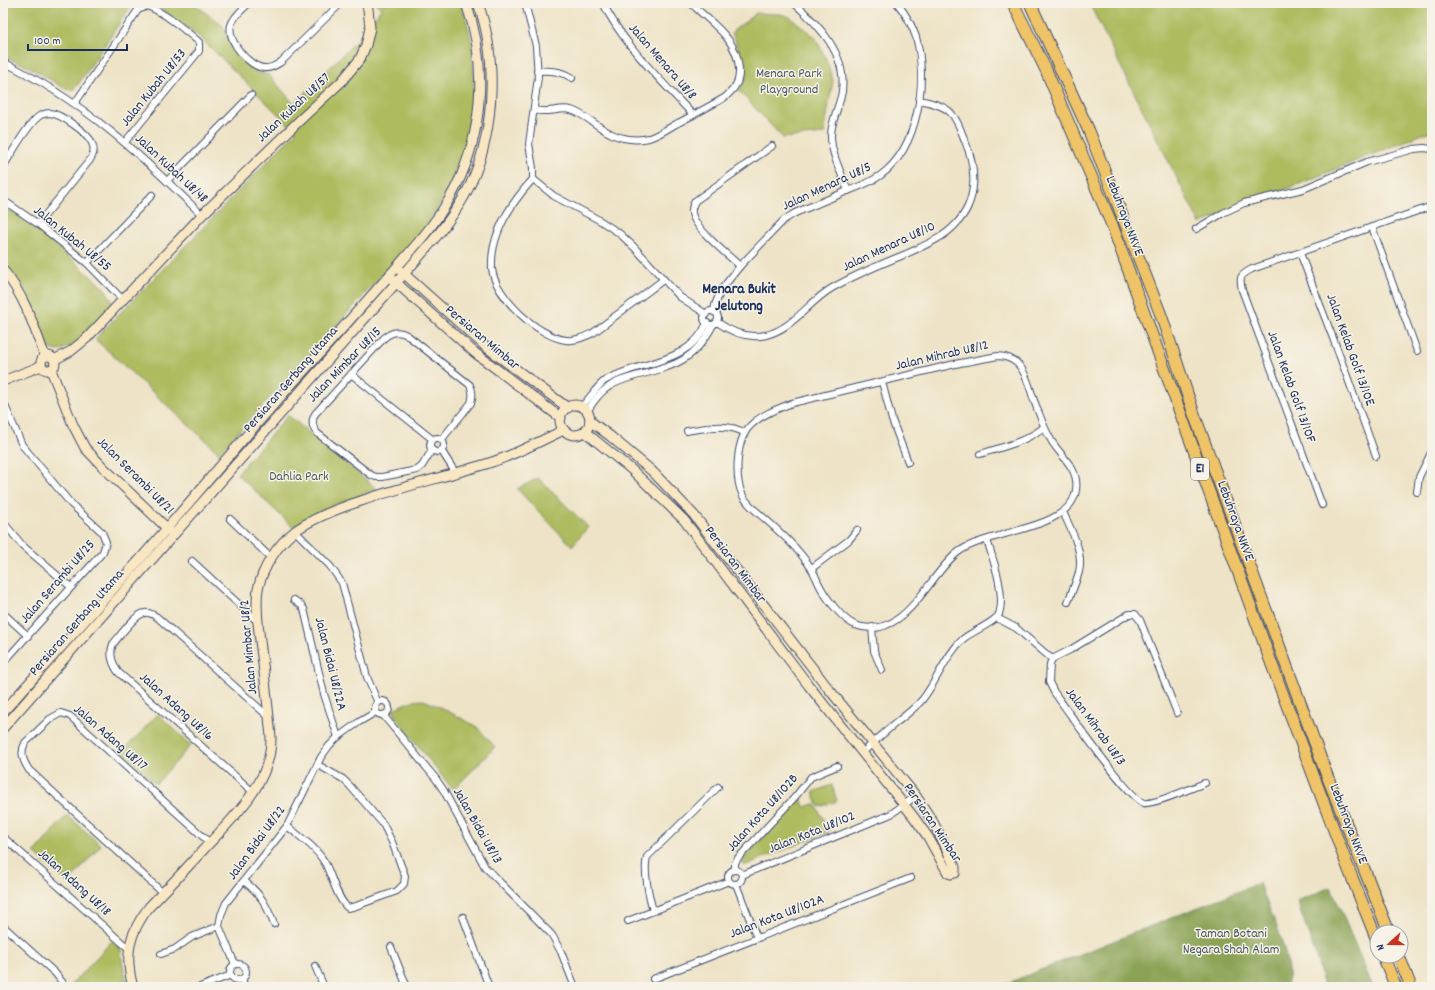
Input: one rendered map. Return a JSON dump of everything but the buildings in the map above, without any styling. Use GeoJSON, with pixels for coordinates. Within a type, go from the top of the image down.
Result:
{"type":"FeatureCollection","features":[{"type":"Feature","properties":{"kind":"highway","name":"Lebuhraya NKVE"},"geometry":{"type":"LineString","coordinates":[[1013,3],[1046,70],[1112,225],[1276,676],[1371,924]]}},
{"type":"Feature","properties":{"kind":"highway","name":"Lebuhraya NKVE"},"geometry":{"type":"LineString","coordinates":[[1030,3],[1089,131],[1161,315],[1194,414],[1321,760],[1386,924]]}},
{"type":"Feature","properties":{"kind":"highway"},"geometry":{"type":"LineString","coordinates":[[1386,964],[1396,987]]}},
{"type":"Feature","properties":{"kind":"highway"},"geometry":{"type":"LineString","coordinates":[[1402,964],[1411,987]]}},
{"type":"Feature","properties":{"kind":"street"},"geometry":{"type":"LineString","coordinates":[[249,3],[231,25],[232,39],[235,45],[250,62],[262,68],[269,69],[281,62],[341,3]]}},
{"type":"Feature","properties":{"kind":"street","name":"Jalan Kubah U8/57"},"geometry":{"type":"LineString","coordinates":[[50,358],[63,356],[77,347],[124,300],[202,215],[342,81],[360,59],[366,45],[370,28],[366,3]]}},
{"type":"Feature","properties":{"kind":"street","name":"Persiaran Gerbang Utama"},"geometry":{"type":"LineString","coordinates":[[3,712],[143,555],[258,422],[389,276],[430,229],[443,211],[460,177],[474,136],[478,108],[479,62],[476,36],[466,3]]}},
{"type":"Feature","properties":{"kind":"street","name":"Persiaran Gerbang Utama"},"geometry":{"type":"LineString","coordinates":[[3,728],[404,274],[440,232],[459,206],[472,179],[483,148],[489,116],[491,68],[484,22],[478,3]]}},
{"type":"Feature","properties":{"kind":"street"},"geometry":{"type":"LineString","coordinates":[[524,3],[532,27],[536,46],[537,71],[534,110],[529,144],[533,168],[533,179],[513,204],[503,222],[495,242],[492,261],[494,278],[498,287],[510,305],[532,324],[556,337],[566,340],[575,340],[584,338],[593,333],[663,280]]}},
{"type":"Feature","properties":{"kind":"street","name":"Jalan Menara U8/8"},"geometry":{"type":"LineString","coordinates":[[603,3],[621,34],[693,115]]}},
{"type":"Feature","properties":{"kind":"street"},"geometry":{"type":"LineString","coordinates":[[534,110],[548,112],[563,109],[570,110],[619,137],[634,139],[650,138],[732,92],[736,86],[739,72],[737,56],[731,41],[691,3]]}},
{"type":"Feature","properties":{"kind":"street"},"geometry":{"type":"LineString","coordinates":[[794,3],[816,24],[829,40],[837,54],[842,92],[832,126],[831,142],[848,191]]}},
{"type":"Feature","properties":{"kind":"street","name":"Jalan Menara U8/5"},"geometry":{"type":"LineString","coordinates":[[714,312],[714,305],[721,290],[740,266],[784,220],[795,213],[874,180],[894,163],[901,154],[910,135],[919,100],[921,78],[920,55],[916,36],[909,19],[897,3]]}},
{"type":"Feature","properties":{"kind":"street","name":"Jalan Kubah U8/53"},"geometry":{"type":"LineString","coordinates":[[75,103],[138,10],[147,6],[155,9],[191,35],[199,42],[199,51],[125,142]]}},
{"type":"Feature","properties":{"kind":"street","name":"Jalan Kubah U8/48"},"geometry":{"type":"LineString","coordinates":[[3,62],[27,74],[75,103],[125,142],[202,215]]}},
{"type":"Feature","properties":{"kind":"street"},"geometry":{"type":"LineString","coordinates":[[537,71],[555,71],[564,73],[572,78]]}},
{"type":"Feature","properties":{"kind":"street"},"geometry":{"type":"LineString","coordinates":[[167,181],[250,95]]}},
{"type":"Feature","properties":{"kind":"street","name":"Jalan Menara U8/10"},"geometry":{"type":"LineString","coordinates":[[712,324],[750,335],[758,336],[773,333],[799,317],[829,290],[853,277],[928,244],[956,225],[967,208],[973,188],[974,177],[971,156],[960,128],[951,112],[940,105],[919,100]]}},
{"type":"Feature","properties":{"kind":"street"},"geometry":{"type":"LineString","coordinates":[[3,167],[33,121],[44,114],[49,113],[61,117],[86,134],[90,139],[94,150],[90,160],[38,224]]}},
{"type":"Feature","properties":{"kind":"street"},"geometry":{"type":"LineString","coordinates":[[740,266],[700,228],[693,218],[691,212],[692,207],[695,201],[772,146]]}},
{"type":"Feature","properties":{"kind":"street"},"geometry":{"type":"LineString","coordinates":[[1196,229],[1222,213],[1244,204],[1304,189],[1367,162],[1414,149],[1432,149]]}},
{"type":"Feature","properties":{"kind":"street"},"geometry":{"type":"LineString","coordinates":[[533,179],[554,196],[599,220],[619,233],[680,297],[706,314]]}},
{"type":"Feature","properties":{"kind":"street"},"geometry":{"type":"LineString","coordinates":[[87,263],[152,195]]}},
{"type":"Feature","properties":{"kind":"street","name":"Jalan Kubah U8/55"},"geometry":{"type":"LineString","coordinates":[[3,200],[38,224],[87,263],[124,300]]}},
{"type":"Feature","properties":{"kind":"street"},"geometry":{"type":"LineString","coordinates":[[1300,253],[1432,206]]}},
{"type":"Feature","properties":{"kind":"street"},"geometry":{"type":"LineString","coordinates":[[1372,227],[1417,351]]}},
{"type":"Feature","properties":{"kind":"street","name":"Jalan Kelab Golf 13/10F"},"geometry":{"type":"LineString","coordinates":[[1300,253],[1252,269],[1243,274],[1240,283],[1322,505]]}},
{"type":"Feature","properties":{"kind":"street","name":"Jalan Kelab Golf 13/10E"},"geometry":{"type":"LineString","coordinates":[[1300,253],[1376,456]]}},
{"type":"Feature","properties":{"kind":"street","name":"Persiaran Mimbar"},"geometry":{"type":"LineString","coordinates":[[396,268],[486,347],[568,408]]}},
{"type":"Feature","properties":{"kind":"street"},"geometry":{"type":"LineString","coordinates":[[3,270],[22,297],[50,358],[55,364],[51,370],[44,369],[41,366]]}},
{"type":"Feature","properties":{"kind":"street","name":"Persiaran Mimbar"},"geometry":{"type":"LineString","coordinates":[[389,276],[474,352],[561,418]]}},
{"type":"Feature","properties":{"kind":"street"},"geometry":{"type":"LineString","coordinates":[[584,409],[605,380],[685,350],[691,346],[718,316],[714,312],[709,312],[706,314]]}},
{"type":"Feature","properties":{"kind":"street"},"geometry":{"type":"LineString","coordinates":[[706,314],[704,318],[712,324]]}},
{"type":"Feature","properties":{"kind":"street","name":"Jalan Mimbar U8/15"},"geometry":{"type":"LineString","coordinates":[[432,450],[422,466],[417,470],[379,478],[370,475],[316,433],[312,424],[313,417],[351,374],[389,335],[398,332],[407,335],[470,385],[472,389],[473,398],[471,404],[442,439]]}},
{"type":"Feature","properties":{"kind":"street","name":"Jalan Mihrab U8/12"},"geometry":{"type":"LineString","coordinates":[[990,357],[1010,357],[1019,364],[1023,370],[1044,427],[1056,448],[1073,469],[1076,477],[1076,489],[1070,506],[1063,512],[1044,521],[968,547],[955,555],[901,617],[887,625],[872,627],[854,625],[843,616],[822,590],[812,568],[783,535],[751,506],[743,496],[739,485],[738,473],[740,453],[745,433],[749,427],[762,416],[778,408],[807,399],[990,357]]}},
{"type":"Feature","properties":{"kind":"street"},"geometry":{"type":"LineString","coordinates":[[41,366],[41,361],[50,358]]}},
{"type":"Feature","properties":{"kind":"street"},"geometry":{"type":"LineString","coordinates":[[3,381],[41,366]]}},
{"type":"Feature","properties":{"kind":"street","name":"Jalan Serambi U8/21"},"geometry":{"type":"LineString","coordinates":[[51,370],[72,425],[85,448],[174,535]]}},
{"type":"Feature","properties":{"kind":"street"},"geometry":{"type":"LineString","coordinates":[[351,374],[432,439]]}},
{"type":"Feature","properties":{"kind":"street"},"geometry":{"type":"LineString","coordinates":[[882,382],[892,420],[908,462]]}},
{"type":"Feature","properties":{"kind":"street","name":"Jalan Serambi U8/25"},"geometry":{"type":"LineString","coordinates":[[3,400],[22,445],[71,504],[102,532],[105,538],[106,546],[103,552],[3,663]]}},
{"type":"Feature","properties":{"kind":"street"},"geometry":{"type":"LineString","coordinates":[[572,406],[584,409],[590,421],[585,432],[577,435],[568,433],[564,430],[561,418],[562,414],[568,408],[572,406]]}},
{"type":"Feature","properties":{"kind":"street","name":"Persiaran Mimbar"},"geometry":{"type":"LineString","coordinates":[[585,432],[632,470],[684,520],[809,686],[863,752],[928,837],[948,873],[953,874],[956,869],[943,841],[933,822],[916,796],[828,688],[694,515],[652,471],[590,421]]}},
{"type":"Feature","properties":{"kind":"street"},"geometry":{"type":"LineString","coordinates":[[687,430],[726,427],[737,429],[745,433]]}},
{"type":"Feature","properties":{"kind":"street"},"geometry":{"type":"LineString","coordinates":[[980,454],[1021,441],[1037,433],[1044,427]]}},
{"type":"Feature","properties":{"kind":"street","name":"Jalan Mimbar U8/2"},"geometry":{"type":"LineString","coordinates":[[133,987],[128,948],[142,916],[234,817],[253,792],[262,777],[269,759],[271,745],[269,717],[258,622],[257,598],[258,589],[265,569],[271,558],[287,538],[295,532],[319,518],[346,506],[388,492],[491,462],[516,453],[564,430]]}},
{"type":"Feature","properties":{"kind":"street"},"geometry":{"type":"LineString","coordinates":[[438,437],[442,439],[444,446],[441,450],[436,452],[432,450],[430,443],[432,439],[438,437]]}},
{"type":"Feature","properties":{"kind":"street"},"geometry":{"type":"LineString","coordinates":[[441,450],[454,472]]}},
{"type":"Feature","properties":{"kind":"street"},"geometry":{"type":"LineString","coordinates":[[1417,492],[1419,477],[1432,451]]}},
{"type":"Feature","properties":{"kind":"street"},"geometry":{"type":"LineString","coordinates":[[1063,512],[1076,541],[1080,561],[1079,572],[1068,602]]}},
{"type":"Feature","properties":{"kind":"street"},"geometry":{"type":"LineString","coordinates":[[230,519],[271,558]]}},
{"type":"Feature","properties":{"kind":"street"},"geometry":{"type":"LineString","coordinates":[[3,522],[23,546],[71,587]]}},
{"type":"Feature","properties":{"kind":"street"},"geometry":{"type":"LineString","coordinates":[[812,568],[849,540],[858,530]]}},
{"type":"Feature","properties":{"kind":"street"},"geometry":{"type":"LineString","coordinates":[[295,532],[330,566],[342,583],[367,677],[378,703]]}},
{"type":"Feature","properties":{"kind":"street"},"geometry":{"type":"LineString","coordinates":[[863,752],[918,704],[959,643],[969,634],[997,618],[1001,606],[1000,582],[987,540]]}},
{"type":"Feature","properties":{"kind":"street"},"geometry":{"type":"LineString","coordinates":[[192,561],[258,622]]}},
{"type":"Feature","properties":{"kind":"street","name":"Jalan Bidai U8/22A"},"geometry":{"type":"LineString","coordinates":[[294,600],[301,605],[306,616],[324,694],[338,737]]}},
{"type":"Feature","properties":{"kind":"street"},"geometry":{"type":"LineString","coordinates":[[3,612],[28,636]]}},
{"type":"Feature","properties":{"kind":"street","name":"Jalan Adang U8/16"},"geometry":{"type":"LineString","coordinates":[[253,792],[118,672],[112,662],[111,649],[113,644],[141,614],[147,613],[157,616],[269,717]]}},
{"type":"Feature","properties":{"kind":"street"},"geometry":{"type":"LineString","coordinates":[[997,618],[1016,628],[1052,659],[1070,650],[1125,616],[1135,614],[1140,620],[1177,713]]}},
{"type":"Feature","properties":{"kind":"street"},"geometry":{"type":"LineString","coordinates":[[872,627],[873,644],[882,670]]}},
{"type":"Feature","properties":{"kind":"street","name":"Jalan Mihrab U8/3"},"geometry":{"type":"LineString","coordinates":[[1052,659],[1050,664],[1049,682],[1054,692],[1120,781],[1137,799],[1145,803],[1156,802],[1205,783]]}},
{"type":"Feature","properties":{"kind":"street"},"geometry":{"type":"LineString","coordinates":[[383,702],[388,707],[387,712],[383,715],[376,712],[375,707],[378,703],[383,702]]}},
{"type":"Feature","properties":{"kind":"street","name":"Jalan Bidai U8/22"},"geometry":{"type":"LineString","coordinates":[[219,926],[221,915],[226,903],[287,826],[324,752],[338,737],[376,712]]}},
{"type":"Feature","properties":{"kind":"street","name":"Jalan Adang U8/17"},"geometry":{"type":"LineString","coordinates":[[163,893],[29,770],[22,754],[22,748],[25,743],[55,715],[61,713],[70,716],[210,843]]}},
{"type":"Feature","properties":{"kind":"street","name":"Jalan Bidai U8/13"},"geometry":{"type":"LineString","coordinates":[[383,715],[436,779],[485,867],[552,935],[561,952],[575,987]]}},
{"type":"Feature","properties":{"kind":"street"},"geometry":{"type":"LineString","coordinates":[[287,826],[314,848],[320,855],[342,901],[348,908],[397,891],[404,884],[405,876],[383,824],[343,779],[318,765]]}},
{"type":"Feature","properties":{"kind":"street","name":"Jalan Kota U8/102B"},"geometry":{"type":"LineString","coordinates":[[735,870],[735,863],[738,858],[795,797],[811,777],[837,766]]}},
{"type":"Feature","properties":{"kind":"street"},"geometry":{"type":"LineString","coordinates":[[653,911],[648,894],[647,857],[718,787]]}},
{"type":"Feature","properties":{"kind":"street","name":"Jalan Kota U8/102"},"geometry":{"type":"LineString","coordinates":[[742,875],[891,814],[911,798],[916,796]]}},
{"type":"Feature","properties":{"kind":"street","name":"Jalan Adang U8/18"},"geometry":{"type":"LineString","coordinates":[[3,837],[128,948]]}},
{"type":"Feature","properties":{"kind":"street"},"geometry":{"type":"LineString","coordinates":[[730,871],[739,871],[742,875],[740,882],[736,884],[732,884],[729,881],[728,874],[730,871]]}},
{"type":"Feature","properties":{"kind":"street","name":"Jalan Kota U8/102A"},"geometry":{"type":"LineString","coordinates":[[653,979],[911,878]]}},
{"type":"Feature","properties":{"kind":"street"},"geometry":{"type":"LineString","coordinates":[[244,881],[259,894],[264,901],[274,924]]}},
{"type":"Feature","properties":{"kind":"street"},"geometry":{"type":"LineString","coordinates":[[628,921],[729,881]]}},
{"type":"Feature","properties":{"kind":"street"},"geometry":{"type":"LineString","coordinates":[[736,884],[757,938]]}},
{"type":"Feature","properties":{"kind":"street"},"geometry":{"type":"LineString","coordinates":[[463,917],[489,987]]}},
{"type":"Feature","properties":{"kind":"street"},"geometry":{"type":"LineString","coordinates":[[3,926],[55,973],[66,987]]}},
{"type":"Feature","properties":{"kind":"street"},"geometry":{"type":"LineString","coordinates":[[161,954],[175,949],[192,937],[219,926],[235,964]]}},
{"type":"Feature","properties":{"kind":"street"},"geometry":{"type":"LineString","coordinates":[[391,947],[407,987]]}},
{"type":"Feature","properties":{"kind":"street"},"geometry":{"type":"LineString","coordinates":[[240,963],[246,968],[247,973],[242,979],[234,979],[231,975],[231,967],[235,964],[240,963]]}},
{"type":"Feature","properties":{"kind":"street"},"geometry":{"type":"LineString","coordinates":[[315,966],[324,987]]}},
{"type":"Feature","properties":{"kind":"street"},"geometry":{"type":"LineString","coordinates":[[200,987],[231,975]]}},
{"type":"Feature","properties":{"kind":"street"},"geometry":{"type":"LineString","coordinates":[[242,979],[245,987]]}},
{"type":"Feature","properties":{"kind":"green space"},"geometry":{"type":"Polygon","coordinates":[[[7,3],[133,3],[77,86],[74,89],[67,90],[31,68],[3,56],[3,11],[7,3]]]}},
{"type":"Feature","properties":{"kind":"green space"},"geometry":{"type":"Polygon","coordinates":[[[153,3],[193,3],[223,26],[230,44],[242,61],[258,73],[269,75],[294,104],[364,33],[381,9],[377,3],[460,3],[466,17],[470,33],[474,65],[471,114],[465,150],[446,193],[421,233],[219,453],[95,339],[296,132],[200,37],[153,3]]]}},
{"type":"Feature","properties":{"kind":"green space"},"geometry":{"type":"Polygon","coordinates":[[[1089,3],[1432,3],[1432,131],[1200,224],[1089,3]]]}},
{"type":"Feature","properties":{"kind":"green space","name":"Menara Park Playground"},"geometry":{"type":"Polygon","coordinates":[[[756,13],[780,14],[790,17],[815,37],[826,59],[833,80],[824,134],[783,138],[739,91],[747,75],[732,32],[756,13]]]}},
{"type":"Feature","properties":{"kind":"green space"},"geometry":{"type":"Polygon","coordinates":[[[3,205],[43,234],[106,290],[114,305],[79,342],[59,351],[50,349],[26,292],[3,260],[3,205]]]}},
{"type":"Feature","properties":{"kind":"green space","name":"Dahlia Park"},"geometry":{"type":"Polygon","coordinates":[[[288,415],[377,489],[324,509],[293,527],[237,474],[288,415]]]}},
{"type":"Feature","properties":{"kind":"green space"},"geometry":{"type":"Polygon","coordinates":[[[538,478],[588,527],[572,546],[517,489],[538,478]]]}},
{"type":"Feature","properties":{"kind":"green space"},"geometry":{"type":"Polygon","coordinates":[[[423,700],[436,705],[476,726],[495,747],[453,790],[396,717],[393,709],[412,701],[423,700]]]}},
{"type":"Feature","properties":{"kind":"green space"},"geometry":{"type":"Polygon","coordinates":[[[158,714],[191,745],[156,784],[121,753],[158,714]]]}},
{"type":"Feature","properties":{"kind":"green space"},"geometry":{"type":"Polygon","coordinates":[[[832,785],[837,801],[819,807],[813,792],[832,785]]]}},
{"type":"Feature","properties":{"kind":"green space"},"geometry":{"type":"Polygon","coordinates":[[[801,797],[804,807],[815,804],[830,831],[744,865],[742,860],[801,797]]]}},
{"type":"Feature","properties":{"kind":"green space"},"geometry":{"type":"Polygon","coordinates":[[[67,815],[101,845],[68,883],[34,853],[67,815]]]}},
{"type":"Feature","properties":{"kind":"green space","name":"Taman Botani Negara Shah Alam"},"geometry":{"type":"Polygon","coordinates":[[[1259,883],[1275,921],[1284,949],[1287,962],[1287,987],[998,987],[1259,883]]]}},
{"type":"Feature","properties":{"kind":"green space","name":"Taman Botani Negara Shah Alam"},"geometry":{"type":"Polygon","coordinates":[[[1331,887],[1373,987],[1324,987],[1316,956],[1297,901],[1331,887]]]}},
{"type":"Feature","properties":{"kind":"green space"},"geometry":{"type":"Polygon","coordinates":[[[112,941],[121,950],[128,987],[74,987],[72,984],[112,941]]]}},
{"type":"Feature","properties":{"kind":"district","name":"Menara Bukit Jelutong"},"geometry":{"type":"Point","coordinates":[739,298]}}]}
